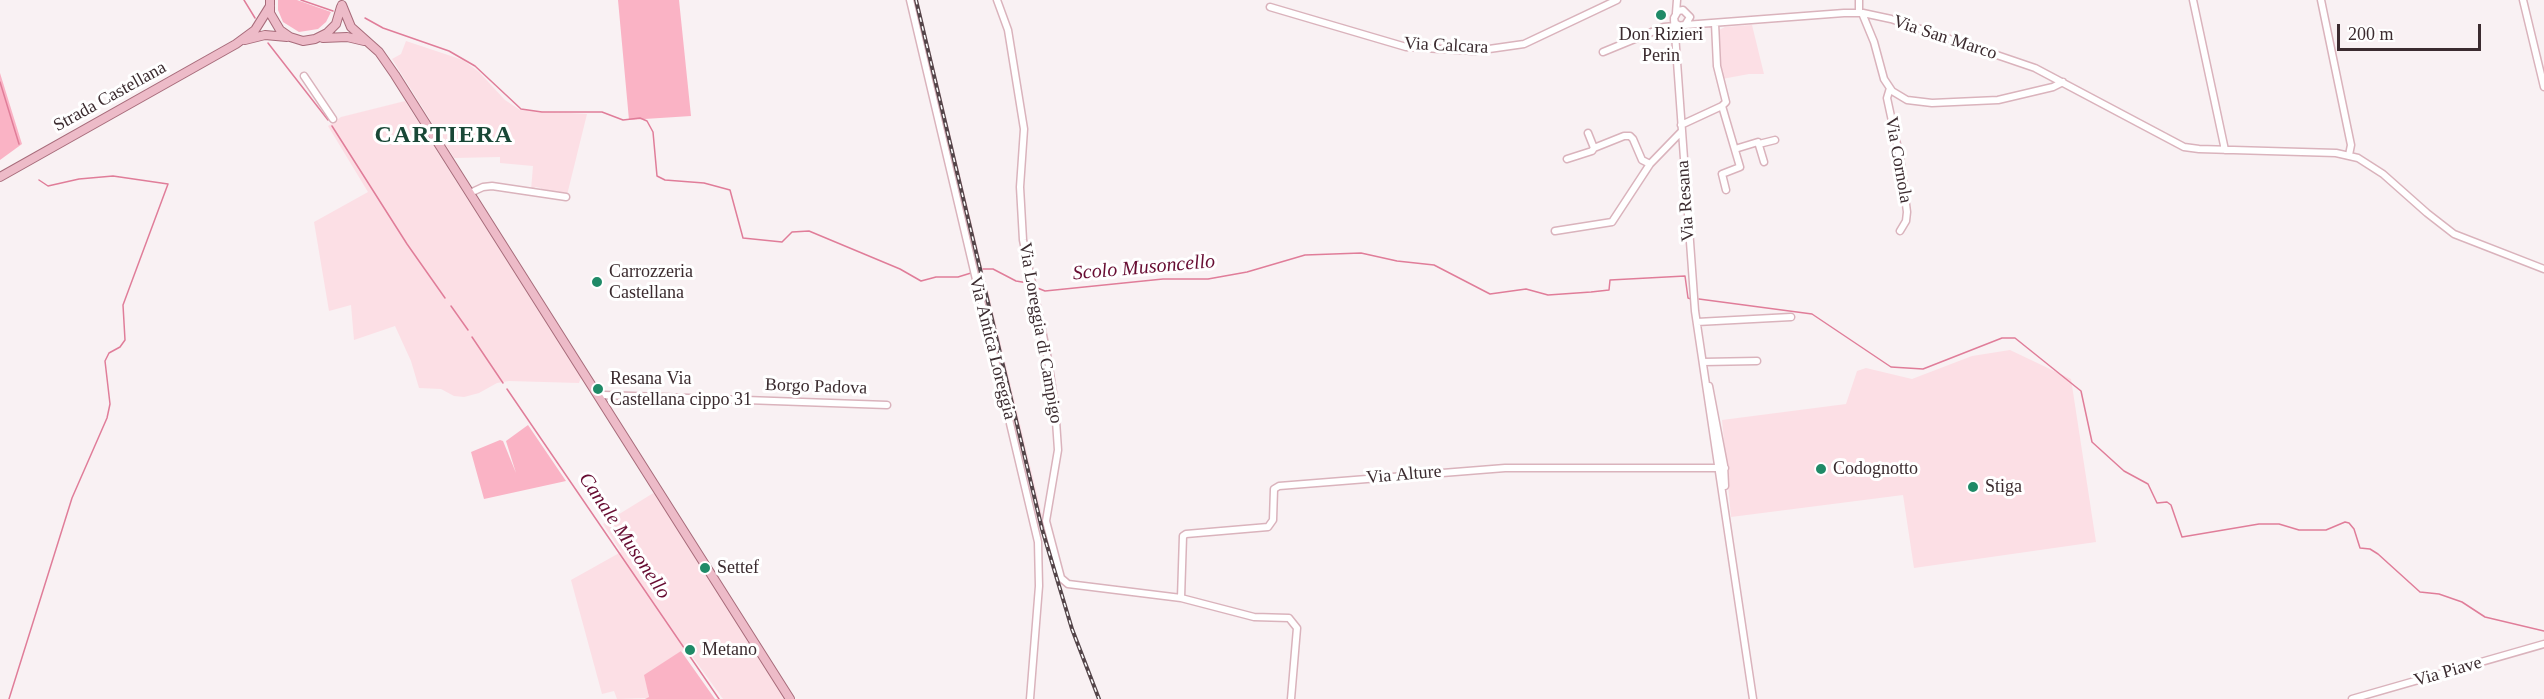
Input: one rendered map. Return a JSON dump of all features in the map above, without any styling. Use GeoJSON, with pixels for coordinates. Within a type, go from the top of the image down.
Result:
{"type":"FeatureCollection","features":[{"type":"Feature","properties":{"kind":"main road"},"geometry":{"type":"LineString","coordinates":[[315,39],[327,33],[336,24],[341,2]]}},
{"type":"Feature","properties":{"kind":"main road"},"geometry":{"type":"LineString","coordinates":[[341,2],[351,27],[379,52],[391,69],[790,699]]}},
{"type":"Feature","properties":{"kind":"main road"},"geometry":{"type":"LineString","coordinates":[[270,3],[275,25],[290,37]]}},
{"type":"Feature","properties":{"kind":"main road","name":"Strada Castellana"},"geometry":{"type":"LineString","coordinates":[[0,177],[236,44],[255,30],[270,3]]}},
{"type":"Feature","properties":{"kind":"main road","name":"Strada Castellana"},"geometry":{"type":"LineString","coordinates":[[236,44],[262,35],[303,40],[315,39]]}},
{"type":"Feature","properties":{"kind":"main road"},"geometry":{"type":"LineString","coordinates":[[315,39],[347,37],[370,44]]}},
{"type":"Feature","properties":{"kind":"street","name":"Via Antica Loreggia"},"geometry":{"type":"LineString","coordinates":[[910,0],[1038,542],[1039,586],[1030,699]]}},
{"type":"Feature","properties":{"kind":"street","name":"Via Loreggia di Campigo"},"geometry":{"type":"LineString","coordinates":[[996,0],[1008,30],[1024,129],[1020,187],[1023,240],[1047,354],[1058,430],[1056,463],[1046,517],[1061,578],[1068,584],[1181,598],[1254,617],[1284,616],[1293,620],[1297,630],[1291,699]]}},
{"type":"Feature","properties":{"kind":"street","name":"Via Calcara"},"geometry":{"type":"LineString","coordinates":[[1270,7],[1406,47],[1475,51],[1524,44],[1617,0]]}},
{"type":"Feature","properties":{"kind":"street"},"geometry":{"type":"LineString","coordinates":[[1603,52],[1678,22],[1689,22],[1687,13],[1678,0]]}},
{"type":"Feature","properties":{"kind":"street"},"geometry":{"type":"LineString","coordinates":[[1678,0],[1678,22]]}},
{"type":"Feature","properties":{"kind":"street"},"geometry":{"type":"LineString","coordinates":[[1860,0],[1861,13]]}},
{"type":"Feature","properties":{"kind":"street"},"geometry":{"type":"LineString","coordinates":[[2193,0],[2225,150]]}},
{"type":"Feature","properties":{"kind":"street"},"geometry":{"type":"LineString","coordinates":[[2321,0],[2351,146],[2349,156]]}},
{"type":"Feature","properties":{"kind":"street"},"geometry":{"type":"LineString","coordinates":[[2523,0],[2541,64],[2544,87]]}},
{"type":"Feature","properties":{"kind":"street"},"geometry":{"type":"LineString","coordinates":[[1678,22],[1687,13]]}},
{"type":"Feature","properties":{"kind":"street","name":"Via San Marco"},"geometry":{"type":"LineString","coordinates":[[1687,13],[1706,24]]}},
{"type":"Feature","properties":{"kind":"street","name":"Via San Marco"},"geometry":{"type":"LineString","coordinates":[[1678,22],[1715,24],[1861,13],[1895,21],[2024,64],[2063,82],[2184,147],[2349,156],[2376,169],[2454,234],[2544,269]]}},
{"type":"Feature","properties":{"kind":"street","name":"Via Cornola"},"geometry":{"type":"LineString","coordinates":[[1861,13],[1874,42],[1884,79],[1890,88],[1887,98],[1900,158],[1907,212],[1906,221],[1900,231]]}},
{"type":"Feature","properties":{"kind":"street","name":"Via Resana"},"geometry":{"type":"LineString","coordinates":[[1678,22],[1676,35],[1681,128],[1697,322],[1722,468],[1726,517],[1753,699]]}},
{"type":"Feature","properties":{"kind":"street"},"geometry":{"type":"LineString","coordinates":[[1555,231],[1612,222],[1650,164],[1681,128],[1726,102],[1718,70],[1715,24]]}},
{"type":"Feature","properties":{"kind":"street"},"geometry":{"type":"LineString","coordinates":[[304,76],[333,120]]}},
{"type":"Feature","properties":{"kind":"street"},"geometry":{"type":"LineString","coordinates":[[1890,88],[1902,98],[1932,103],[1998,100],[2053,87],[2063,82]]}},
{"type":"Feature","properties":{"kind":"street"},"geometry":{"type":"LineString","coordinates":[[1722,106],[1740,167],[1722,174],[1726,190]]}},
{"type":"Feature","properties":{"kind":"street"},"geometry":{"type":"LineString","coordinates":[[1588,133],[1594,148]]}},
{"type":"Feature","properties":{"kind":"street"},"geometry":{"type":"LineString","coordinates":[[1567,159],[1592,151],[1594,148],[1624,136],[1630,136],[1642,160],[1650,164]]}},
{"type":"Feature","properties":{"kind":"street"},"geometry":{"type":"LineString","coordinates":[[1735,149],[1775,140]]}},
{"type":"Feature","properties":{"kind":"street"},"geometry":{"type":"LineString","coordinates":[[1759,144],[1764,162]]}},
{"type":"Feature","properties":{"kind":"street"},"geometry":{"type":"LineString","coordinates":[[470,193],[492,186],[566,197]]}},
{"type":"Feature","properties":{"kind":"street"},"geometry":{"type":"LineString","coordinates":[[1697,322],[1791,316]]}},
{"type":"Feature","properties":{"kind":"street"},"geometry":{"type":"LineString","coordinates":[[1703,362],[1757,361]]}},
{"type":"Feature","properties":{"kind":"street","name":"Borgo Padova"},"geometry":{"type":"LineString","coordinates":[[599,396],[887,405]]}},
{"type":"Feature","properties":{"kind":"street","name":"Via Alture"},"geometry":{"type":"LineString","coordinates":[[1181,598],[1183,536],[1268,527],[1273,520],[1274,489],[1279,486],[1505,468],[1722,468]]}},
{"type":"Feature","properties":{"kind":"street","name":"Via Piave"},"geometry":{"type":"LineString","coordinates":[[2352,699],[2544,644]]}},
{"type":"Feature","properties":{"kind":"shaded area"},"geometry":{"type":"Polygon","coordinates":[[[278,0],[297,0],[331,12],[326,22],[318,29],[299,32],[283,22],[278,10],[278,0]]]}},
{"type":"Feature","properties":{"kind":"shaded area"},"geometry":{"type":"Polygon","coordinates":[[[618,0],[679,0],[691,116],[629,120],[618,0]]]}},
{"type":"Feature","properties":{"kind":"shaded area"},"geometry":{"type":"Polygon","coordinates":[[[913,0],[918,0],[1043,519],[1038,517],[1026,474],[913,0]]]}},
{"type":"Feature","properties":{"kind":"shaded area"},"geometry":{"type":"Polygon","coordinates":[[[1752,25],[1764,74],[1722,79],[1719,65],[1719,30],[1725,27],[1752,25]]]}},
{"type":"Feature","properties":{"kind":"shaded area"},"geometry":{"type":"Polygon","coordinates":[[[406,41],[463,60],[479,72],[505,100],[520,110],[587,114],[567,195],[540,192],[541,188],[535,187],[533,191],[531,190],[533,166],[500,163],[500,157],[454,158],[392,59],[401,54],[406,41]]]}},
{"type":"Feature","properties":{"kind":"shaded area"},"geometry":{"type":"Polygon","coordinates":[[[0,73],[22,144],[0,160],[0,73]]]}},
{"type":"Feature","properties":{"kind":"shaded area"},"geometry":{"type":"Polygon","coordinates":[[[405,101],[581,377],[579,383],[509,381],[497,383],[479,393],[464,397],[454,396],[441,389],[419,388],[411,361],[395,326],[354,340],[351,305],[329,311],[314,222],[368,192],[328,126],[341,117],[405,101]]]}},
{"type":"Feature","properties":{"kind":"shaded area"},"geometry":{"type":"Polygon","coordinates":[[[2010,350],[2071,379],[2096,542],[1914,568],[1903,495],[1731,517],[1722,420],[1846,404],[1857,371],[1866,368],[1912,379],[1972,356],[2010,350]]]}},
{"type":"Feature","properties":{"kind":"shaded area"},"geometry":{"type":"Polygon","coordinates":[[[528,425],[566,481],[484,499],[471,452],[500,440],[503,441],[516,473],[506,441],[528,425]]]}},
{"type":"Feature","properties":{"kind":"shaded area"},"geometry":{"type":"Polygon","coordinates":[[[655,492],[785,699],[723,699],[689,652],[688,647],[645,675],[649,698],[617,699],[614,691],[602,694],[571,580],[621,552],[603,524],[655,492]]]}},
{"type":"Feature","properties":{"kind":"shaded area"},"geometry":{"type":"Polygon","coordinates":[[[681,651],[715,699],[645,699],[649,697],[644,675],[681,651]]]}},
{"type":"Feature","properties":{"kind":"waterway","name":"Canale Musonello"},"geometry":{"type":"LineString","coordinates":[[244,0],[255,18]]}},
{"type":"Feature","properties":{"kind":"waterway","name":"Scolo Musoncello"},"geometry":{"type":"LineString","coordinates":[[301,0],[333,11]]}},
{"type":"Feature","properties":{"kind":"waterway","name":"Scolo Musoncello"},"geometry":{"type":"LineString","coordinates":[[365,18],[383,28],[449,51],[475,66],[521,109],[542,112],[602,112],[623,120],[640,118],[647,121],[653,132],[657,176],[665,180],[704,183],[730,190],[743,238],[782,242],[792,232],[809,231],[900,269],[921,281],[936,277],[958,277],[971,273]]}},
{"type":"Feature","properties":{"kind":"waterway","name":"Canale Musonello"},"geometry":{"type":"LineString","coordinates":[[268,43],[328,120]]}},
{"type":"Feature","properties":{"kind":"waterway"},"geometry":{"type":"LineString","coordinates":[[0,82],[19,144]]}},
{"type":"Feature","properties":{"kind":"waterway","name":"Canale Musonello"},"geometry":{"type":"LineString","coordinates":[[332,126],[407,244],[445,298]]}},
{"type":"Feature","properties":{"kind":"waterway"},"geometry":{"type":"LineString","coordinates":[[9,699],[72,498],[107,418],[110,404],[105,361],[109,353],[120,347],[125,340],[123,305],[168,184],[113,176],[79,179],[48,186],[39,180]]}},
{"type":"Feature","properties":{"kind":"waterway","name":"Scolo Musoncello"},"geometry":{"type":"LineString","coordinates":[[1035,287],[1045,291],[1163,279],[1208,279],[1247,272],[1305,255],[1361,253],[1397,261],[1434,265],[1490,294],[1526,289],[1548,295],[1591,292],[1609,290],[1610,280],[1685,276],[1688,298],[1691,299]]}},
{"type":"Feature","properties":{"kind":"waterway","name":"Scolo Musoncello"},"geometry":{"type":"LineString","coordinates":[[983,269],[993,269],[1016,281],[1028,283]]}},
{"type":"Feature","properties":{"kind":"waterway","name":"Scolo Musoncello"},"geometry":{"type":"LineString","coordinates":[[1699,299],[1812,314],[1891,367],[1923,369],[2002,338],[2015,338],[2081,391],[2092,442],[2124,471],[2148,484],[2157,503],[2167,502],[2171,505],[2182,537],[2259,524],[2279,524],[2299,530],[2326,530],[2345,522],[2349,523],[2354,529],[2360,548],[2370,549],[2378,554],[2420,592],[2439,594],[2462,602],[2485,617],[2544,631]]}},
{"type":"Feature","properties":{"kind":"waterway","name":"Canale Musonello"},"geometry":{"type":"LineString","coordinates":[[451,306],[468,330]]}},
{"type":"Feature","properties":{"kind":"waterway","name":"Canale Musonello"},"geometry":{"type":"LineString","coordinates":[[472,337],[503,383]]}},
{"type":"Feature","properties":{"kind":"waterway","name":"Canale Musonello"},"geometry":{"type":"LineString","coordinates":[[507,389],[719,699]]}},
{"type":"Feature","properties":{"kind":"railway"},"geometry":{"type":"LineString","coordinates":[[916,0],[1042,529],[1072,629],[1099,699]]}},
{"type":"Feature","properties":{"kind":"place","name":"Don Rizieri Perin"},"geometry":{"type":"Point","coordinates":[1661,15]}},
{"type":"Feature","properties":{"kind":"place","name":"Carrozzeria Castellana"},"geometry":{"type":"Point","coordinates":[597,282]}},
{"type":"Feature","properties":{"kind":"place","name":"Resana Via Castellana cippo 31"},"geometry":{"type":"Point","coordinates":[598,389]}},
{"type":"Feature","properties":{"kind":"place","name":"Codognotto"},"geometry":{"type":"Point","coordinates":[1821,469]}},
{"type":"Feature","properties":{"kind":"place","name":"Stiga"},"geometry":{"type":"Point","coordinates":[1973,487]}},
{"type":"Feature","properties":{"kind":"place","name":"Settef"},"geometry":{"type":"Point","coordinates":[705,568]}},
{"type":"Feature","properties":{"kind":"place","name":"Metano"},"geometry":{"type":"Point","coordinates":[690,650]}},
{"type":"Feature","properties":{"kind":"district","name":"CARTIERA"},"geometry":{"type":"Point","coordinates":[444,136]}}]}
